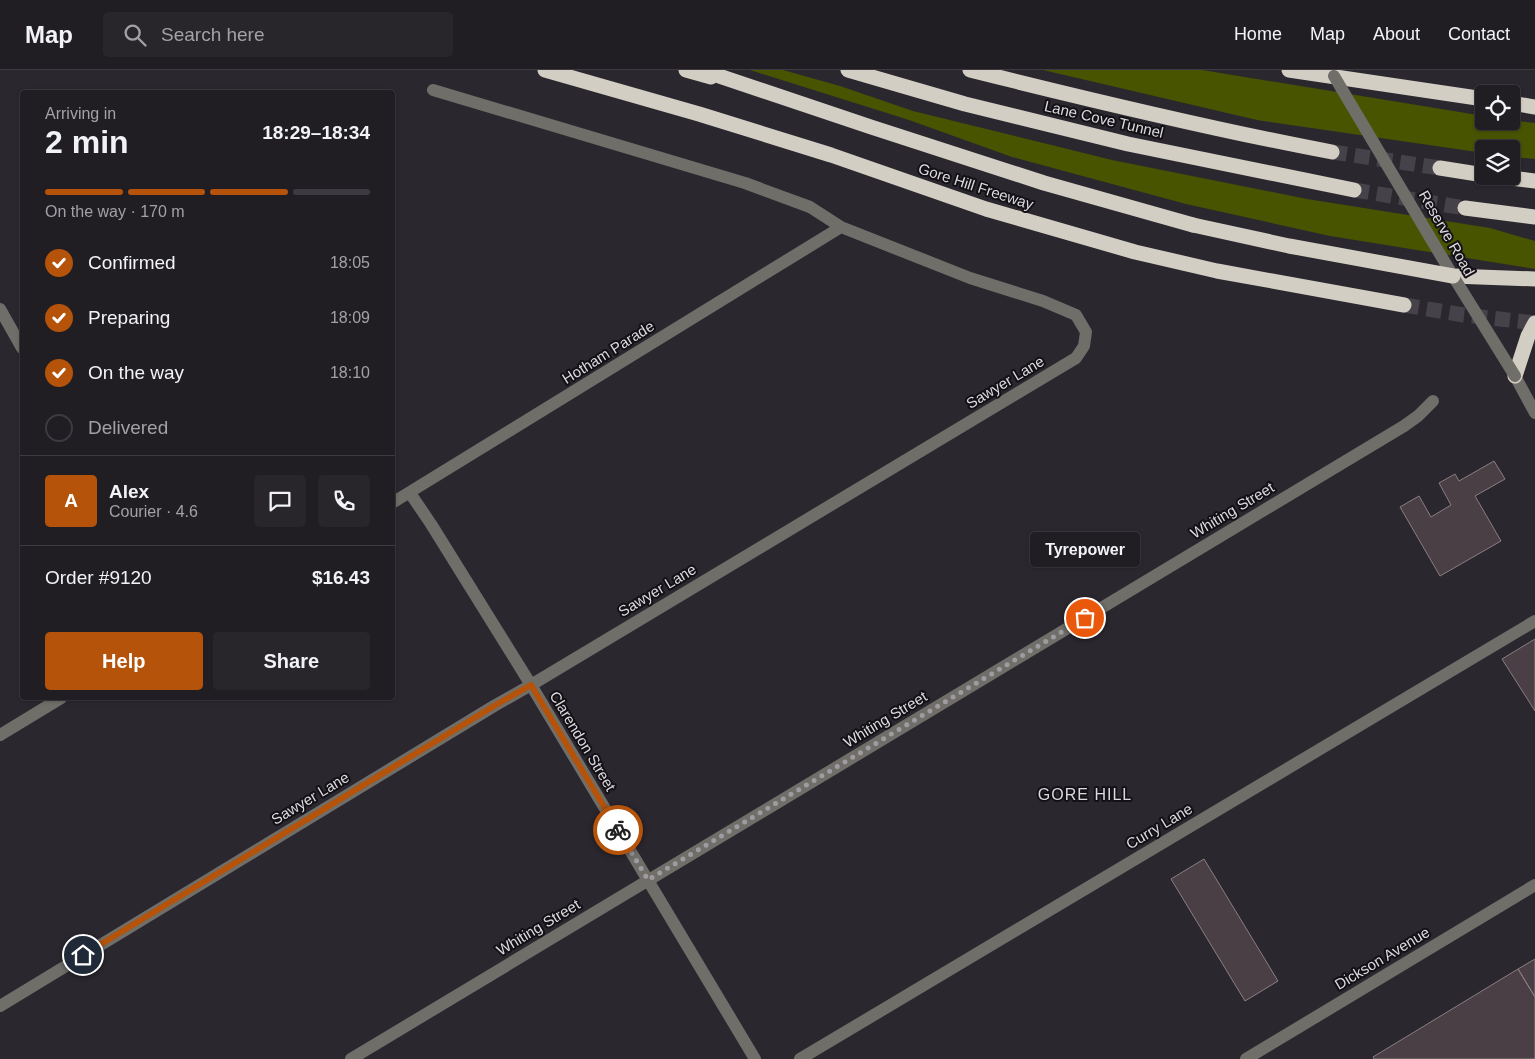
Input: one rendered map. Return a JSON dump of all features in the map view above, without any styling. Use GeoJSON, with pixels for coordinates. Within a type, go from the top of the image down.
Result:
{"type":"FeatureCollection","features":[{"type":"Feature","properties":{"kind":"highway","name":"Gore Hill Freeway"},"geometry":{"type":"LineString","coordinates":[[545,70],[699,114],[831,155],[986,209],[1135,252],[1217,271],[1404,305]]}},
{"type":"Feature","properties":{"kind":"highway"},"geometry":{"type":"LineString","coordinates":[[686,70],[753,88]]}},
{"type":"Feature","properties":{"kind":"highway"},"geometry":{"type":"LineString","coordinates":[[701,70],[1044,183],[1193,225],[1289,246],[1453,276],[1535,279]]}},
{"type":"Feature","properties":{"kind":"highway","name":"Lane Cove Tunnel"},"geometry":{"type":"LineString","coordinates":[[848,70],[965,104],[1128,144],[1354,190]]}},
{"type":"Feature","properties":{"kind":"highway","name":"Lane Cove Tunnel"},"geometry":{"type":"LineString","coordinates":[[970,70],[1075,97],[1245,136],[1332,152]]}},
{"type":"Feature","properties":{"kind":"highway"},"geometry":{"type":"LineString","coordinates":[[1289,70],[1332,73],[1475,97]]}},
{"type":"Feature","properties":{"kind":"highway"},"geometry":{"type":"LineString","coordinates":[[1520,104],[1535,107]]}},
{"type":"Feature","properties":{"kind":"highway"},"geometry":{"type":"LineString","coordinates":[[1440,168],[1475,174]]}},
{"type":"Feature","properties":{"kind":"highway"},"geometry":{"type":"LineString","coordinates":[[1520,179],[1535,181]]}},
{"type":"Feature","properties":{"kind":"highway"},"geometry":{"type":"LineString","coordinates":[[1465,208],[1535,217]]}},
{"type":"Feature","properties":{"kind":"highway"},"geometry":{"type":"LineString","coordinates":[[1515,376],[1528,336],[1535,324]]}},
{"type":"Feature","properties":{"kind":"street","name":"Reserve Road"},"geometry":{"type":"LineString","coordinates":[[1332,73],[1515,376],[1535,413]]}},
{"type":"Feature","properties":{"kind":"street","name":"Sawyer Lane"},"geometry":{"type":"LineString","coordinates":[[0,1006],[469,721],[1076,358],[1084,346],[1086,332],[1076,316],[1044,301],[970,278],[841,227],[810,207],[745,183],[432,90]]}},
{"type":"Feature","properties":{"kind":"street","name":"Hotham Parade"},"geometry":{"type":"LineString","coordinates":[[395,501],[841,227]]}},
{"type":"Feature","properties":{"kind":"street"},"geometry":{"type":"LineString","coordinates":[[0,309],[20,344]]}},
{"type":"Feature","properties":{"kind":"street","name":"Whiting Street"},"geometry":{"type":"LineString","coordinates":[[351,1059],[1404,426],[1418,416],[1433,401]]}},
{"type":"Feature","properties":{"kind":"street","name":"Clarendon Street"},"geometry":{"type":"LineString","coordinates":[[410,493],[531,685],[755,1059]]}},
{"type":"Feature","properties":{"kind":"street","name":"Curry Lane"},"geometry":{"type":"LineString","coordinates":[[800,1059],[1535,622]]}},
{"type":"Feature","properties":{"kind":"street"},"geometry":{"type":"LineString","coordinates":[[0,734],[58,700]]}},
{"type":"Feature","properties":{"kind":"street","name":"Dickson Avenue"},"geometry":{"type":"LineString","coordinates":[[1246,1059],[1535,885]]}},
{"type":"Feature","properties":{"kind":"green space"},"geometry":{"type":"Polygon","coordinates":[[[750,70],[783,70],[840,86],[913,111],[1112,160],[1307,199],[1490,228],[1535,241],[1535,269],[1330,236],[1186,204],[1012,157],[909,120],[750,70]]]}},
{"type":"Feature","properties":{"kind":"green space"},"geometry":{"type":"Polygon","coordinates":[[[1043,70],[1202,70],[1475,115],[1475,130],[1520,130],[1520,121],[1535,123],[1535,159],[1520,158],[1520,140],[1475,140],[1475,152],[1257,120],[1043,70]]]}},
{"type":"Feature","properties":{"kind":"building"},"geometry":{"type":"Polygon","coordinates":[[[1494,461],[1505,479],[1475,496],[1501,541],[1440,576],[1400,507],[1419,496],[1431,517],[1451,505],[1439,483],[1455,474],[1459,481],[1494,461]]]}},
{"type":"Feature","properties":{"kind":"building"},"geometry":{"type":"Polygon","coordinates":[[[1535,639],[1535,711],[1502,659],[1535,639]]]}},
{"type":"Feature","properties":{"kind":"building"},"geometry":{"type":"Polygon","coordinates":[[[1204,859],[1278,981],[1245,1001],[1171,879],[1204,859]]]}},
{"type":"Feature","properties":{"kind":"building"},"geometry":{"type":"Polygon","coordinates":[[[1535,959],[1535,997],[1518,969],[1535,959]]]}},
{"type":"Feature","properties":{"kind":"building"},"geometry":{"type":"Polygon","coordinates":[[[1518,969],[1535,997],[1535,1059],[1374,1059],[1373,1057],[1518,969]]]}},
{"type":"Feature","properties":{"kind":"tunnel"},"geometry":{"type":"LineString","coordinates":[[1332,152],[1440,168]]}},
{"type":"Feature","properties":{"kind":"tunnel"},"geometry":{"type":"LineString","coordinates":[[1354,190],[1465,208]]}},
{"type":"Feature","properties":{"kind":"tunnel"},"geometry":{"type":"LineString","coordinates":[[1404,305],[1464,315],[1535,323]]}},
{"type":"Feature","properties":{"kind":"way so far"},"geometry":{"type":"LineString","coordinates":[[618,830],[648,880],[1085,618]]}},
{"type":"Feature","properties":{"kind":"place","name":"Tyrepower"},"geometry":{"type":"Point","coordinates":[1085,618]}},
{"type":"Feature","properties":{"kind":"district","name":"GORE HILL"},"geometry":{"type":"Point","coordinates":[1085,794]}},
{"type":"Feature","properties":{"kind":"route"},"geometry":{"type":"LineString","coordinates":[[83,955],[531,685],[618,830]]}}]}
